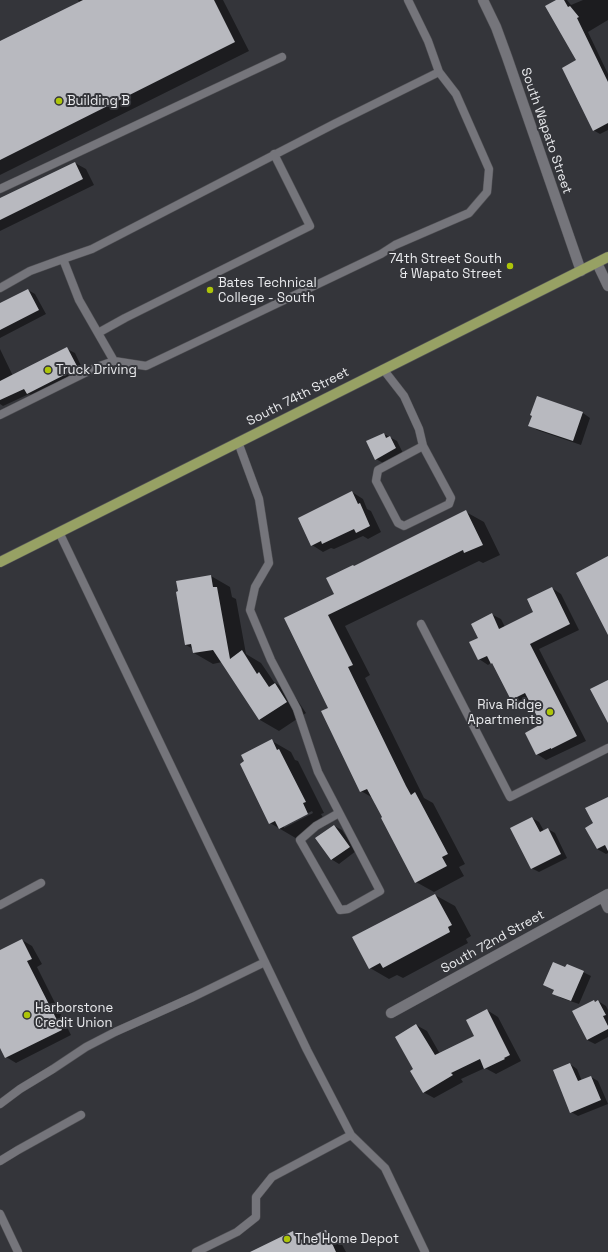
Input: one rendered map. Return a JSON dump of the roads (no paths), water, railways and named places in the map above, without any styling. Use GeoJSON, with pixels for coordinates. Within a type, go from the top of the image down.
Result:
{"type":"FeatureCollection","features":[{"type":"Feature","properties":{"kind":"main road","name":"South 74th Street"},"geometry":{"type":"LineString","coordinates":[[0,562],[608,257]]}},
{"type":"Feature","properties":{"kind":"street","name":"South Wapato Street"},"geometry":{"type":"LineString","coordinates":[[483,0],[496,27],[507,57],[581,271]]}},
{"type":"Feature","properties":{"kind":"street"},"geometry":{"type":"LineString","coordinates":[[596,263],[608,286]]}},
{"type":"Feature","properties":{"kind":"street"},"geometry":{"type":"LineString","coordinates":[[605,895],[608,908]]}},
{"type":"Feature","properties":{"kind":"street","name":"South 72nd Street"},"geometry":{"type":"LineString","coordinates":[[391,1013],[605,895]]}},
{"type":"Feature","properties":{"kind":"lane"},"geometry":{"type":"LineString","coordinates":[[0,415],[97,367],[114,361],[146,366],[395,246],[469,213],[487,192],[489,169],[456,94],[439,72],[428,41],[408,0]]}},
{"type":"Feature","properties":{"kind":"lane"},"geometry":{"type":"LineString","coordinates":[[0,189],[282,57]]}},
{"type":"Feature","properties":{"kind":"lane"},"geometry":{"type":"LineString","coordinates":[[0,288],[30,271],[92,249],[274,154],[439,72]]}},
{"type":"Feature","properties":{"kind":"lane"},"geometry":{"type":"LineString","coordinates":[[98,333],[125,318],[310,226],[274,154]]}},
{"type":"Feature","properties":{"kind":"lane"},"geometry":{"type":"LineString","coordinates":[[63,260],[79,300],[114,361]]}},
{"type":"Feature","properties":{"kind":"lane"},"geometry":{"type":"LineString","coordinates":[[383,369],[404,396],[418,429],[423,446],[451,498],[449,504],[404,526],[398,523],[376,481],[378,470],[423,446]]}},
{"type":"Feature","properties":{"kind":"lane"},"geometry":{"type":"LineString","coordinates":[[238,442],[259,498],[269,562],[255,587],[250,610],[271,660],[297,709],[318,772],[380,891],[348,909],[340,910],[300,840],[316,826],[339,813]]}},
{"type":"Feature","properties":{"kind":"lane"},"geometry":{"type":"LineString","coordinates":[[59,532],[307,1050],[351,1136],[385,1168],[425,1252]]}},
{"type":"Feature","properties":{"kind":"lane"},"geometry":{"type":"LineString","coordinates":[[421,624],[510,797],[608,748]]}},
{"type":"Feature","properties":{"kind":"lane"},"geometry":{"type":"LineString","coordinates":[[0,905],[41,883]]}},
{"type":"Feature","properties":{"kind":"lane"},"geometry":{"type":"LineString","coordinates":[[0,1104],[20,1089],[54,1069],[86,1047],[265,962]]}},
{"type":"Feature","properties":{"kind":"lane"},"geometry":{"type":"LineString","coordinates":[[0,1161],[81,1115]]}},
{"type":"Feature","properties":{"kind":"lane"},"geometry":{"type":"LineString","coordinates":[[196,1252],[237,1232],[256,1217],[256,1197],[272,1177],[351,1136]]}},
{"type":"Feature","properties":{"kind":"lane"},"geometry":{"type":"LineString","coordinates":[[0,1214],[18,1252]]}},
{"type":"Feature","properties":{"kind":"place","name":"Building B"},"geometry":{"type":"Point","coordinates":[59,101]}},
{"type":"Feature","properties":{"kind":"place","name":"74th Street South & Wapato Street"},"geometry":{"type":"Point","coordinates":[510,266]}},
{"type":"Feature","properties":{"kind":"place","name":"Bates Technical College - South"},"geometry":{"type":"Point","coordinates":[210,290]}},
{"type":"Feature","properties":{"kind":"place","name":"Truck Driving"},"geometry":{"type":"Point","coordinates":[48,370]}},
{"type":"Feature","properties":{"kind":"place","name":"Riva Ridge Apartments"},"geometry":{"type":"Point","coordinates":[550,712]}},
{"type":"Feature","properties":{"kind":"place","name":"Harborstone Credit Union"},"geometry":{"type":"Point","coordinates":[27,1015]}},
{"type":"Feature","properties":{"kind":"place","name":"The Home Depot"},"geometry":{"type":"Point","coordinates":[287,1239]}}]}
